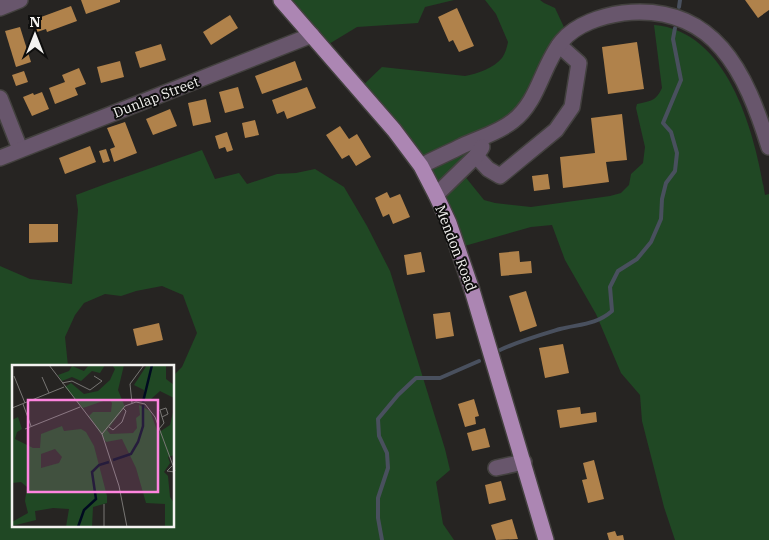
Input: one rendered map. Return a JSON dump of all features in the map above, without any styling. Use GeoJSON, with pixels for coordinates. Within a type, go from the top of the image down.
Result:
{"type":"FeatureCollection","features":[{"type":"Feature","properties":{"kind":"main road","name":"Mendon Road"},"geometry":{"type":"LineString","coordinates":[[281,0],[394,130],[420,166],[436,195],[449,223],[472,290],[546,540]]}},
{"type":"Feature","properties":{"kind":"street"},"geometry":{"type":"LineString","coordinates":[[0,8],[20,0]]}},
{"type":"Feature","properties":{"kind":"street"},"geometry":{"type":"LineString","coordinates":[[420,166],[489,135],[513,121],[536,92],[549,61],[559,45],[573,31],[614,7],[673,16],[690,23],[713,39],[726,51],[751,95],[769,147]]}},
{"type":"Feature","properties":{"kind":"street","name":"Dunlap Street"},"geometry":{"type":"LineString","coordinates":[[0,158],[312,35]]}},
{"type":"Feature","properties":{"kind":"street"},"geometry":{"type":"LineString","coordinates":[[476,156],[488,169],[500,176],[556,130],[572,107],[579,62],[559,45]]}},
{"type":"Feature","properties":{"kind":"street"},"geometry":{"type":"LineString","coordinates":[[0,98],[20,149]]}},
{"type":"Feature","properties":{"kind":"street"},"geometry":{"type":"LineString","coordinates":[[436,195],[476,156],[489,135]]}},
{"type":"Feature","properties":{"kind":"street"},"geometry":{"type":"LineString","coordinates":[[496,468],[524,462]]}},
{"type":"Feature","properties":{"kind":"green space"},"geometry":{"type":"Polygon","coordinates":[[[282,0],[454,0],[425,7],[418,23],[357,27],[324,47],[282,0]]]}},
{"type":"Feature","properties":{"kind":"green space"},"geometry":{"type":"Polygon","coordinates":[[[485,0],[540,0],[555,8],[570,40],[463,174],[484,200],[531,207],[610,196],[621,193],[629,185],[631,174],[643,163],[645,147],[636,108],[637,104],[652,100],[658,96],[662,88],[654,25],[680,32],[702,46],[719,65],[734,89],[754,144],[765,195],[769,194],[769,540],[675,540],[664,507],[642,421],[640,395],[621,373],[596,314],[565,260],[552,225],[531,227],[461,247],[424,178],[359,89],[382,67],[465,76],[495,65],[503,56],[508,42],[496,14],[485,0]]]}},
{"type":"Feature","properties":{"kind":"green space"},"geometry":{"type":"Polygon","coordinates":[[[202,150],[215,179],[239,173],[247,184],[277,174],[315,169],[344,187],[390,271],[450,470],[436,482],[443,524],[454,540],[0,540],[0,266],[30,279],[72,284],[78,210],[76,195],[202,150]]]}},
{"type":"Feature","properties":{"kind":"building"},"geometry":{"type":"Polygon","coordinates":[[[81,0],[120,0],[120,2],[86,14],[81,0]]]}},
{"type":"Feature","properties":{"kind":"building"},"geometry":{"type":"Polygon","coordinates":[[[745,0],[769,0],[769,10],[758,18],[745,0]]]}},
{"type":"Feature","properties":{"kind":"building"},"geometry":{"type":"Polygon","coordinates":[[[71,6],[77,21],[47,32],[46,29],[37,32],[33,20],[71,6]]]}},
{"type":"Feature","properties":{"kind":"building"},"geometry":{"type":"Polygon","coordinates":[[[457,8],[474,46],[459,52],[453,40],[449,42],[438,17],[457,8]]]}},
{"type":"Feature","properties":{"kind":"building"},"geometry":{"type":"Polygon","coordinates":[[[230,15],[238,28],[211,45],[203,32],[230,15]]]}},
{"type":"Feature","properties":{"kind":"building"},"geometry":{"type":"Polygon","coordinates":[[[20,27],[31,62],[16,67],[5,31],[20,27]]]}},
{"type":"Feature","properties":{"kind":"building"},"geometry":{"type":"Polygon","coordinates":[[[637,42],[644,89],[608,94],[602,47],[637,42]]]}},
{"type":"Feature","properties":{"kind":"building"},"geometry":{"type":"Polygon","coordinates":[[[161,44],[166,60],[140,68],[135,52],[161,44]]]}},
{"type":"Feature","properties":{"kind":"building"},"geometry":{"type":"Polygon","coordinates":[[[120,61],[124,77],[101,83],[97,67],[120,61]]]}},
{"type":"Feature","properties":{"kind":"building"},"geometry":{"type":"Polygon","coordinates":[[[295,61],[302,80],[262,94],[255,76],[295,61]]]}},
{"type":"Feature","properties":{"kind":"building"},"geometry":{"type":"Polygon","coordinates":[[[79,68],[86,84],[75,88],[78,95],[55,104],[49,88],[65,82],[62,75],[79,68]]]}},
{"type":"Feature","properties":{"kind":"building"},"geometry":{"type":"Polygon","coordinates":[[[24,71],[28,82],[16,86],[12,75],[24,71]]]}},
{"type":"Feature","properties":{"kind":"building"},"geometry":{"type":"Polygon","coordinates":[[[238,87],[244,108],[225,113],[219,92],[238,87]]]}},
{"type":"Feature","properties":{"kind":"building"},"geometry":{"type":"Polygon","coordinates":[[[307,87],[316,108],[287,119],[284,111],[277,114],[272,100],[307,87]]]}},
{"type":"Feature","properties":{"kind":"building"},"geometry":{"type":"Polygon","coordinates":[[[42,92],[49,109],[32,116],[23,97],[42,92]]]}},
{"type":"Feature","properties":{"kind":"building"},"geometry":{"type":"Polygon","coordinates":[[[206,99],[211,122],[193,126],[188,103],[206,99]]]}},
{"type":"Feature","properties":{"kind":"building"},"geometry":{"type":"Polygon","coordinates":[[[170,109],[177,126],[153,135],[146,119],[170,109]]]}},
{"type":"Feature","properties":{"kind":"building"},"geometry":{"type":"Polygon","coordinates":[[[622,114],[627,160],[606,162],[609,182],[563,188],[560,157],[595,153],[591,118],[622,114]]]}},
{"type":"Feature","properties":{"kind":"building"},"geometry":{"type":"Polygon","coordinates":[[[255,120],[259,135],[245,138],[242,123],[255,120]]]}},
{"type":"Feature","properties":{"kind":"building"},"geometry":{"type":"Polygon","coordinates":[[[125,122],[137,153],[114,162],[110,149],[115,147],[107,128],[125,122]]]}},
{"type":"Feature","properties":{"kind":"building"},"geometry":{"type":"Polygon","coordinates":[[[340,126],[349,139],[357,134],[371,157],[356,166],[349,155],[342,159],[326,135],[340,126]]]}},
{"type":"Feature","properties":{"kind":"building"},"geometry":{"type":"Polygon","coordinates":[[[227,132],[233,150],[227,152],[225,147],[219,149],[215,136],[227,132]]]}},
{"type":"Feature","properties":{"kind":"building"},"geometry":{"type":"Polygon","coordinates":[[[90,146],[96,162],[65,174],[59,158],[90,146]]]}},
{"type":"Feature","properties":{"kind":"building"},"geometry":{"type":"Polygon","coordinates":[[[106,149],[110,161],[103,163],[99,151],[106,149]]]}},
{"type":"Feature","properties":{"kind":"building"},"geometry":{"type":"Polygon","coordinates":[[[548,174],[550,189],[534,191],[532,176],[548,174]]]}},
{"type":"Feature","properties":{"kind":"building"},"geometry":{"type":"Polygon","coordinates":[[[387,192],[390,198],[400,194],[410,217],[393,224],[389,214],[383,217],[375,198],[387,192]]]}},
{"type":"Feature","properties":{"kind":"building"},"geometry":{"type":"Polygon","coordinates":[[[29,224],[58,224],[58,242],[29,243],[29,224]]]}},
{"type":"Feature","properties":{"kind":"building"},"geometry":{"type":"Polygon","coordinates":[[[519,251],[520,262],[531,261],[532,273],[501,276],[499,253],[519,251]]]}},
{"type":"Feature","properties":{"kind":"building"},"geometry":{"type":"Polygon","coordinates":[[[421,252],[425,272],[407,275],[404,255],[421,252]]]}},
{"type":"Feature","properties":{"kind":"building"},"geometry":{"type":"Polygon","coordinates":[[[526,291],[537,326],[520,332],[509,296],[526,291]]]}},
{"type":"Feature","properties":{"kind":"building"},"geometry":{"type":"Polygon","coordinates":[[[450,312],[454,336],[436,339],[433,314],[450,312]]]}},
{"type":"Feature","properties":{"kind":"building"},"geometry":{"type":"Polygon","coordinates":[[[159,323],[163,340],[137,346],[133,329],[159,323]]]}},
{"type":"Feature","properties":{"kind":"building"},"geometry":{"type":"Polygon","coordinates":[[[563,344],[569,373],[545,378],[539,348],[563,344]]]}},
{"type":"Feature","properties":{"kind":"building"},"geometry":{"type":"Polygon","coordinates":[[[474,399],[479,416],[475,417],[476,424],[465,427],[458,404],[474,399]]]}},
{"type":"Feature","properties":{"kind":"building"},"geometry":{"type":"Polygon","coordinates":[[[580,407],[581,414],[596,412],[597,422],[560,428],[557,410],[580,407]]]}},
{"type":"Feature","properties":{"kind":"building"},"geometry":{"type":"Polygon","coordinates":[[[485,428],[490,447],[472,451],[467,433],[485,428]]]}},
{"type":"Feature","properties":{"kind":"building"},"geometry":{"type":"Polygon","coordinates":[[[594,460],[604,499],[588,503],[582,480],[587,479],[583,463],[594,460]]]}},
{"type":"Feature","properties":{"kind":"building"},"geometry":{"type":"Polygon","coordinates":[[[501,481],[506,500],[489,504],[485,485],[501,481]]]}},
{"type":"Feature","properties":{"kind":"building"},"geometry":{"type":"Polygon","coordinates":[[[512,519],[518,539],[496,540],[491,525],[512,519]]]}},
{"type":"Feature","properties":{"kind":"building"},"geometry":{"type":"Polygon","coordinates":[[[615,531],[617,536],[623,535],[624,540],[609,540],[607,533],[615,531]]]}},
{"type":"Feature","properties":{"kind":"waterway"},"geometry":{"type":"LineString","coordinates":[[679,7],[680,0]]}},
{"type":"Feature","properties":{"kind":"waterway"},"geometry":{"type":"LineString","coordinates":[[500,350],[530,338],[594,322],[606,316],[612,311],[610,287],[618,271],[637,259],[651,242],[661,219],[662,199],[666,183],[675,171],[677,153],[671,132],[663,123],[681,80],[673,39],[675,28]]}},
{"type":"Feature","properties":{"kind":"waterway"},"geometry":{"type":"LineString","coordinates":[[382,540],[378,518],[378,498],[388,468],[387,453],[379,436],[378,419],[398,395],[416,378],[440,378],[479,361]]}}]}
